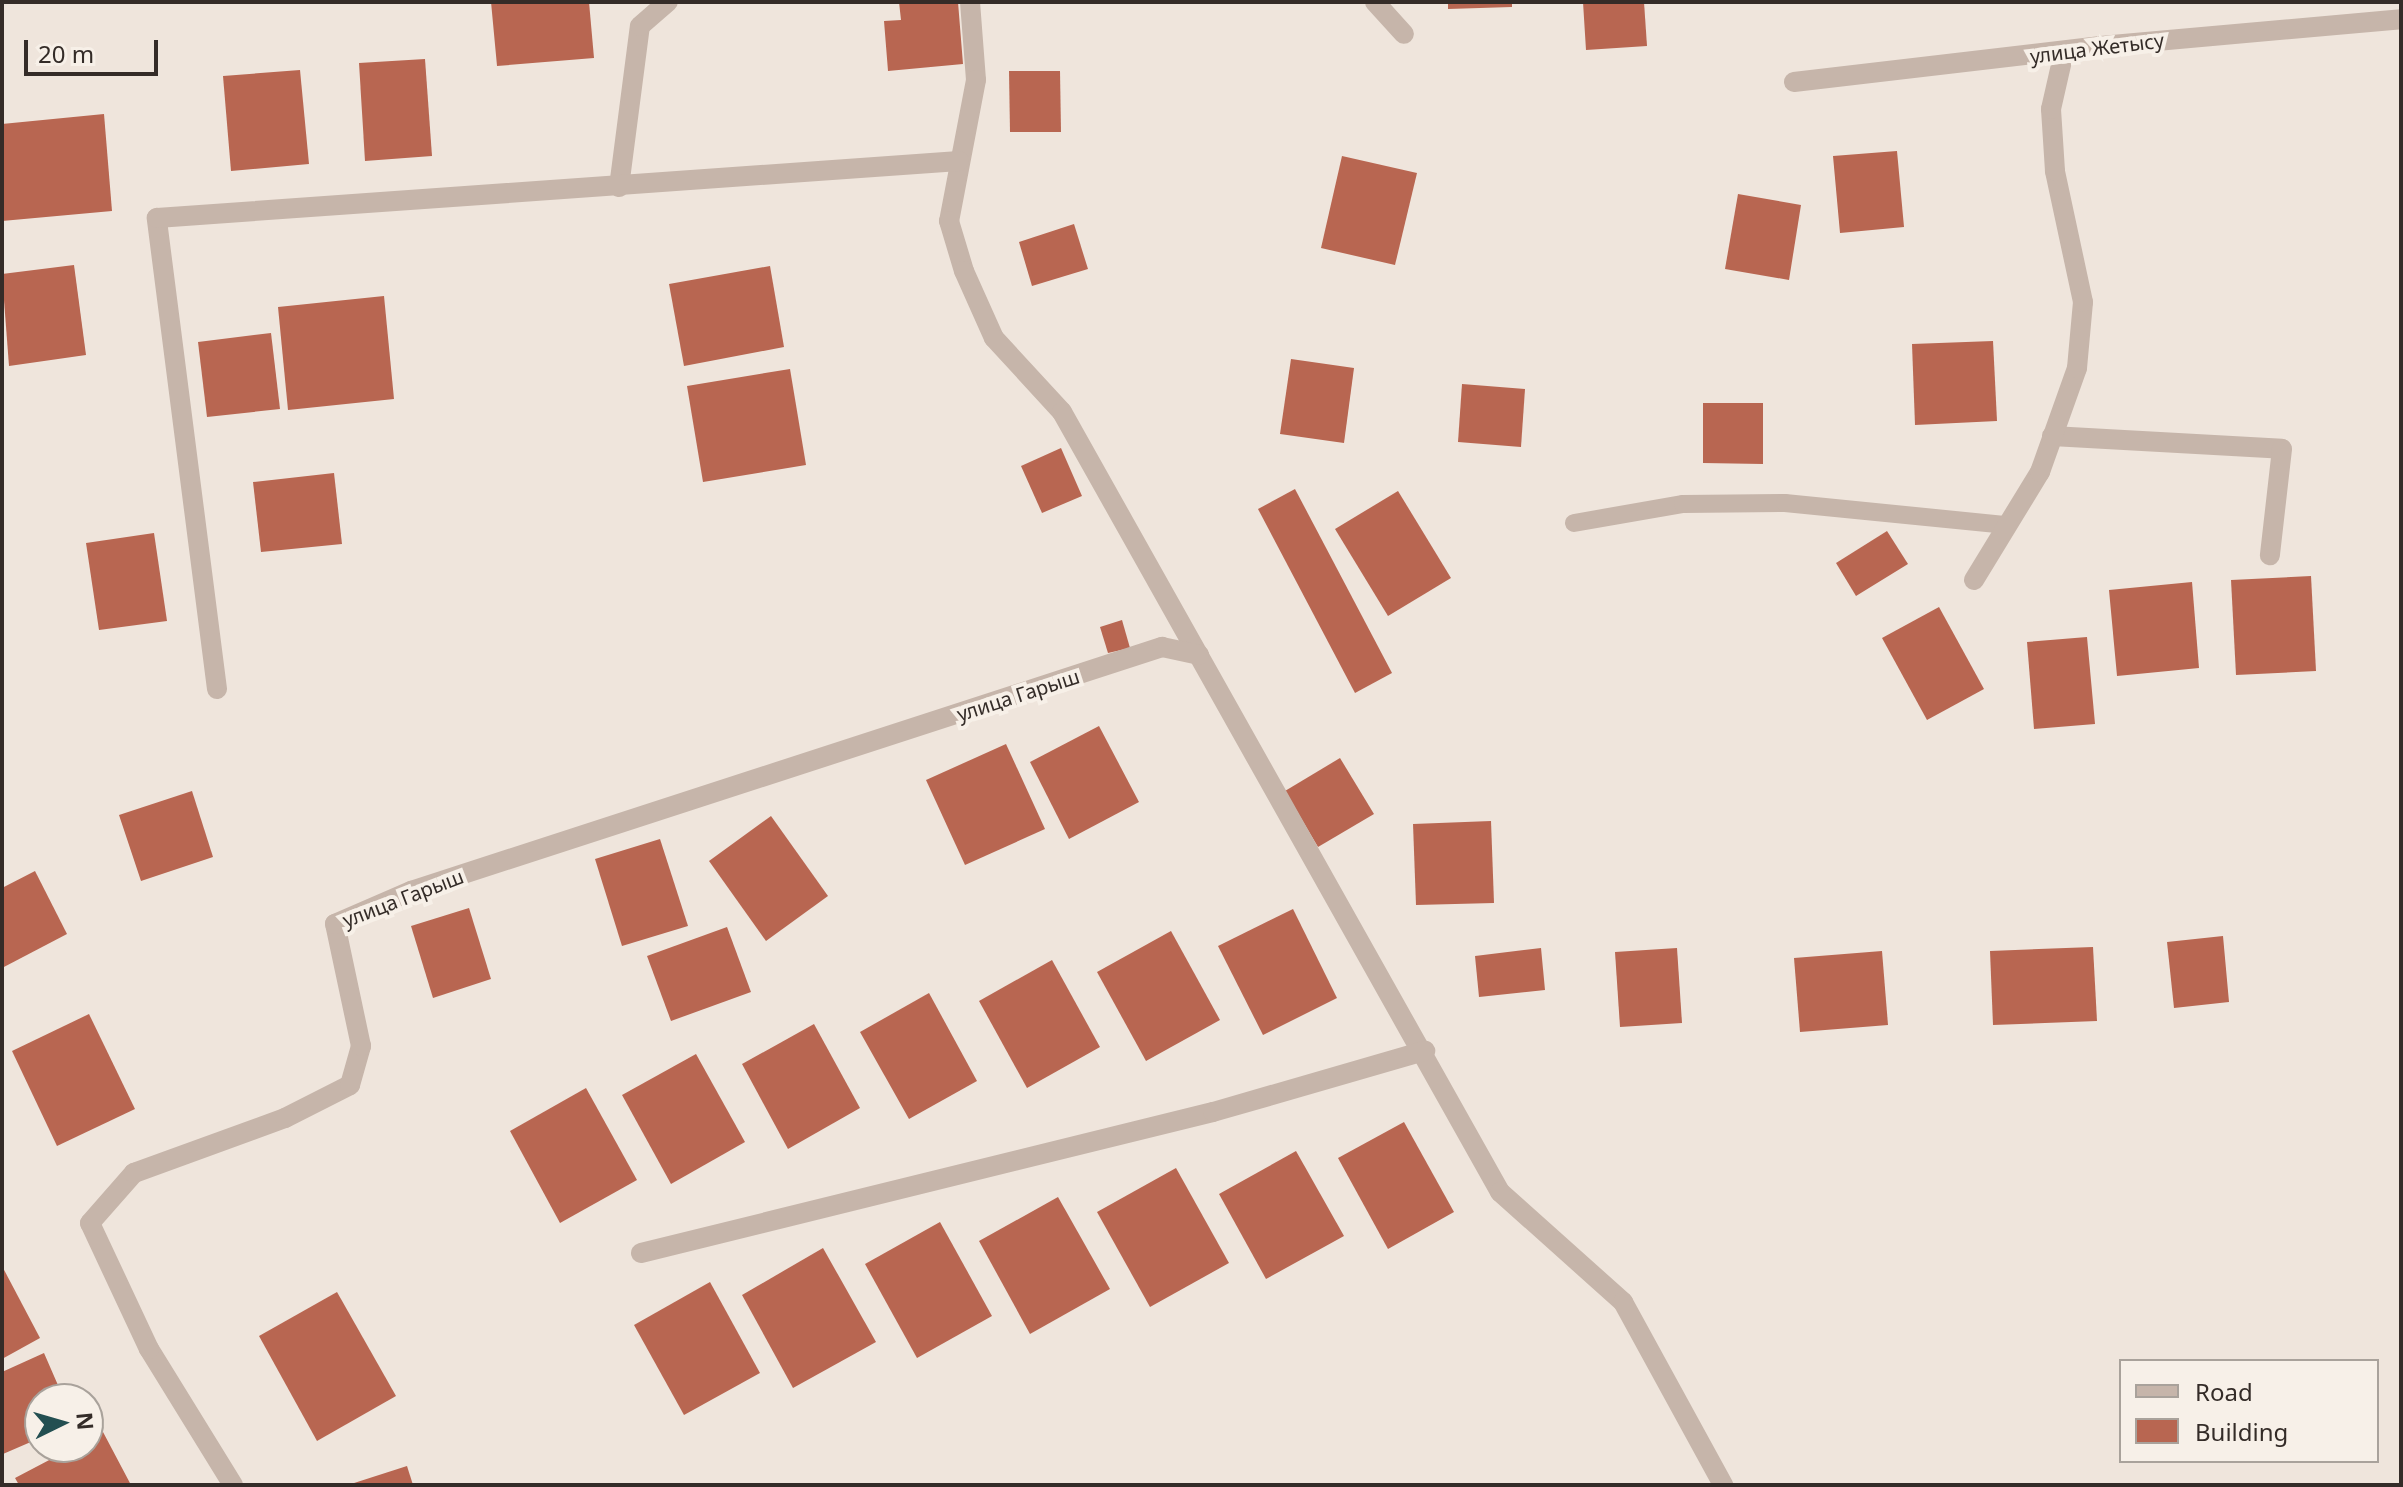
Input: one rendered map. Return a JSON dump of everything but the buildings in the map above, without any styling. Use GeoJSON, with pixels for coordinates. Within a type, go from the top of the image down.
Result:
{"type":"FeatureCollection","features":[{"type":"Feature","properties":{"kind":"street"},"geometry":{"type":"LineString","coordinates":[[619,187],[640,26],[668,2]]}},
{"type":"Feature","properties":{"kind":"street"},"geometry":{"type":"LineString","coordinates":[[970,2],[976,80],[949,221],[964,271],[994,338],[1062,412],[1425,1051],[1500,1192],[1623,1302],[1723,1485]]}},
{"type":"Feature","properties":{"kind":"street"},"geometry":{"type":"LineString","coordinates":[[1375,2],[1404,34]]}},
{"type":"Feature","properties":{"kind":"street","name":"улица Жетысу"},"geometry":{"type":"LineString","coordinates":[[1794,82],[2401,19]]}},
{"type":"Feature","properties":{"kind":"street"},"geometry":{"type":"LineString","coordinates":[[1974,580],[2040,472],[2077,368],[2083,302],[2055,171],[2051,109],[2064,52]]}},
{"type":"Feature","properties":{"kind":"street"},"geometry":{"type":"LineString","coordinates":[[217,689],[157,218],[959,161]]}},
{"type":"Feature","properties":{"kind":"street"},"geometry":{"type":"LineString","coordinates":[[2052,436],[2282,449],[2270,555]]}},
{"type":"Feature","properties":{"kind":"street","name":"улица Гарыш"},"geometry":{"type":"LineString","coordinates":[[233,1485],[149,1349],[90,1223],[134,1173],[285,1118],[350,1085],[361,1046],[335,924],[411,891],[1162,647],[1199,655]]}},
{"type":"Feature","properties":{"kind":"street"},"geometry":{"type":"LineString","coordinates":[[641,1253],[1213,1112],[1425,1051]]}},
{"type":"Feature","properties":{"kind":"lane"},"geometry":{"type":"LineString","coordinates":[[1574,523],[1683,504],[1785,503],[2007,525]]}}]}
